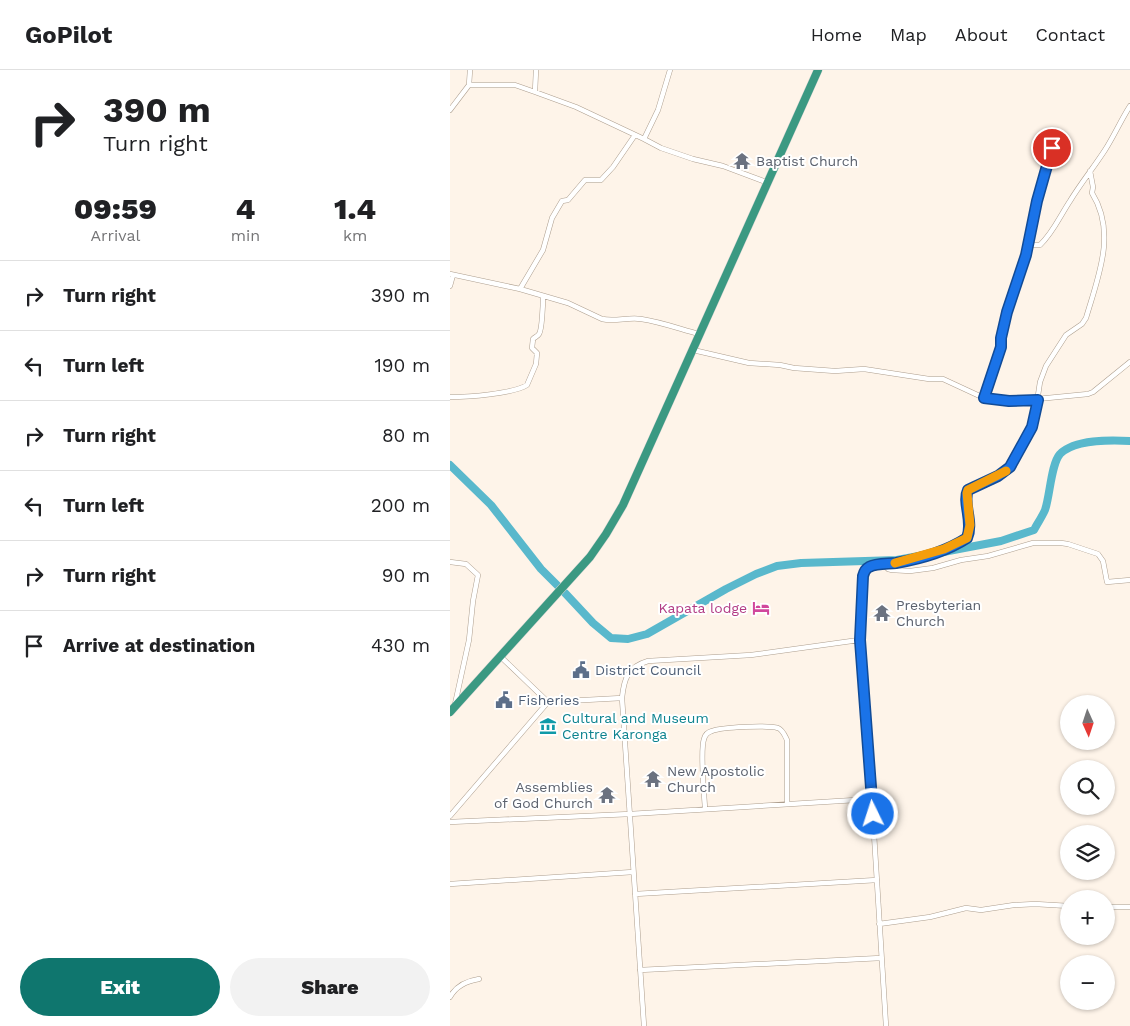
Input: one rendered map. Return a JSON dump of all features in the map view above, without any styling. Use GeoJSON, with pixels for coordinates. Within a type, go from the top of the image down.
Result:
{"type":"FeatureCollection","features":[{"type":"Feature","properties":{"kind":"highway"},"geometry":{"type":"LineString","coordinates":[[452,710],[596,549],[623,504],[766,182],[818,70]]}},
{"type":"Feature","properties":{"kind":"street"},"geometry":{"type":"LineString","coordinates":[[450,110],[469,85],[470,70]]}},
{"type":"Feature","properties":{"kind":"street"},"geometry":{"type":"LineString","coordinates":[[535,92],[536,70]]}},
{"type":"Feature","properties":{"kind":"street"},"geometry":{"type":"LineString","coordinates":[[644,139],[660,104],[670,70]]}},
{"type":"Feature","properties":{"kind":"street"},"geometry":{"type":"LineString","coordinates":[[469,85],[515,85],[576,107],[661,148],[693,159],[723,166],[766,182]]}},
{"type":"Feature","properties":{"kind":"street"},"geometry":{"type":"LineString","coordinates":[[1027,245],[1039,246],[1053,231],[1058,219],[1106,149],[1130,106]]}},
{"type":"Feature","properties":{"kind":"street"},"geometry":{"type":"LineString","coordinates":[[984,398],[1001,347],[1005,321],[1057,131]]}},
{"type":"Feature","properties":{"kind":"street"},"geometry":{"type":"LineString","coordinates":[[520,289],[542,250],[552,218],[562,201],[568,200],[585,180],[601,180],[613,167],[635,135]]}},
{"type":"Feature","properties":{"kind":"street"},"geometry":{"type":"LineString","coordinates":[[886,1026],[860,640],[864,572],[871,566],[899,562],[936,552],[967,538],[970,525],[968,490],[998,476],[1010,467],[1032,427],[1042,374],[1052,354],[1066,334],[1082,324],[1086,318],[1105,248],[1104,224],[1097,201],[1092,193],[1093,187],[1090,171]]}},
{"type":"Feature","properties":{"kind":"street"},"geometry":{"type":"LineString","coordinates":[[450,286],[451,274],[520,289],[568,303],[602,320],[642,319],[699,334]]}},
{"type":"Feature","properties":{"kind":"street"},"geometry":{"type":"LineString","coordinates":[[450,397],[494,394],[527,385],[537,353],[532,348],[533,339],[540,333],[542,328],[543,297]]}},
{"type":"Feature","properties":{"kind":"street"},"geometry":{"type":"LineString","coordinates":[[693,350],[743,362],[801,369],[835,371],[864,369],[929,379],[943,379],[984,398],[1009,401],[1038,400],[1088,394],[1094,392],[1130,362]]}},
{"type":"Feature","properties":{"kind":"street"},"geometry":{"type":"LineString","coordinates":[[884,565],[888,569],[921,570],[961,560],[988,556],[1033,543],[1061,543],[1098,554],[1103,561],[1107,582],[1130,580]]}},
{"type":"Feature","properties":{"kind":"street"},"geometry":{"type":"LineString","coordinates":[[450,562],[466,564],[478,575],[469,640],[452,710]]}},
{"type":"Feature","properties":{"kind":"street"},"geometry":{"type":"LineString","coordinates":[[644,1026],[622,698],[628,673],[639,664],[648,661],[751,655],[860,640]]}},
{"type":"Feature","properties":{"kind":"street"},"geometry":{"type":"LineString","coordinates":[[501,657],[548,702]]}},
{"type":"Feature","properties":{"kind":"street"},"geometry":{"type":"LineString","coordinates":[[450,816],[548,702],[622,698]]}},
{"type":"Feature","properties":{"kind":"street"},"geometry":{"type":"LineString","coordinates":[[705,808],[703,740],[706,734],[711,731],[750,727],[778,728],[783,732],[787,740],[787,804]]}},
{"type":"Feature","properties":{"kind":"street"},"geometry":{"type":"LineString","coordinates":[[450,822],[630,814],[872,799]]}},
{"type":"Feature","properties":{"kind":"street"},"geometry":{"type":"LineString","coordinates":[[450,884],[634,872]]}},
{"type":"Feature","properties":{"kind":"street"},"geometry":{"type":"LineString","coordinates":[[635,894],[877,880]]}},
{"type":"Feature","properties":{"kind":"street"},"geometry":{"type":"LineString","coordinates":[[879,924],[930,917],[962,909],[981,910],[1035,904],[1060,905]]}},
{"type":"Feature","properties":{"kind":"street"},"geometry":{"type":"LineString","coordinates":[[1115,907],[1130,907]]}},
{"type":"Feature","properties":{"kind":"street"},"geometry":{"type":"LineString","coordinates":[[640,970],[880,958]]}},
{"type":"Feature","properties":{"kind":"street"},"geometry":{"type":"LineString","coordinates":[[450,997],[460,985],[478,979]]}},
{"type":"Feature","properties":{"kind":"waterway"},"geometry":{"type":"LineString","coordinates":[[938,553],[1001,541],[1034,530],[1045,510],[1053,472],[1060,454],[1066,449],[1083,443],[1130,441]]}},
{"type":"Feature","properties":{"kind":"waterway"},"geometry":{"type":"LineString","coordinates":[[450,465],[491,505],[541,569],[559,587]]}},
{"type":"Feature","properties":{"kind":"waterway"},"geometry":{"type":"LineString","coordinates":[[565,593],[593,623],[611,638],[628,639],[647,634],[726,589],[777,566],[801,563],[897,560],[924,555]]}},
{"type":"Feature","properties":{"kind":"slow traffic"},"geometry":{"type":"LineString","coordinates":[[895,563],[918,558],[944,549],[967,538],[970,525],[968,490],[1006,471]]}},
{"type":"Feature","properties":{"kind":"place","name":"Baptist Church"},"geometry":{"type":"Point","coordinates":[742,161]}},
{"type":"Feature","properties":{"kind":"place","name":"Kapata lodge"},"geometry":{"type":"Point","coordinates":[761,608]}},
{"type":"Feature","properties":{"kind":"place","name":"Presbyterian Church"},"geometry":{"type":"Point","coordinates":[882,613]}},
{"type":"Feature","properties":{"kind":"place","name":"District Council"},"geometry":{"type":"Point","coordinates":[581,670]}},
{"type":"Feature","properties":{"kind":"place","name":"Fisheries"},"geometry":{"type":"Point","coordinates":[504,700]}},
{"type":"Feature","properties":{"kind":"place","name":"Cultural and Museum Centre Karonga"},"geometry":{"type":"Point","coordinates":[548,726]}},
{"type":"Feature","properties":{"kind":"place","name":"New Apostolic Church"},"geometry":{"type":"Point","coordinates":[653,779]}},
{"type":"Feature","properties":{"kind":"place","name":"Assemblies of God Church"},"geometry":{"type":"Point","coordinates":[607,795]}},
{"type":"Feature","properties":{"kind":"route"},"geometry":{"type":"LineString","coordinates":[[873,814],[860,640],[864,572],[871,566],[918,558],[967,538],[970,525],[968,490],[1006,471],[1019,452],[1032,427],[1038,400],[1009,401],[984,398],[1001,347],[1001,338],[1007,312],[1026,255],[1037,201],[1052,148]]}}]}
